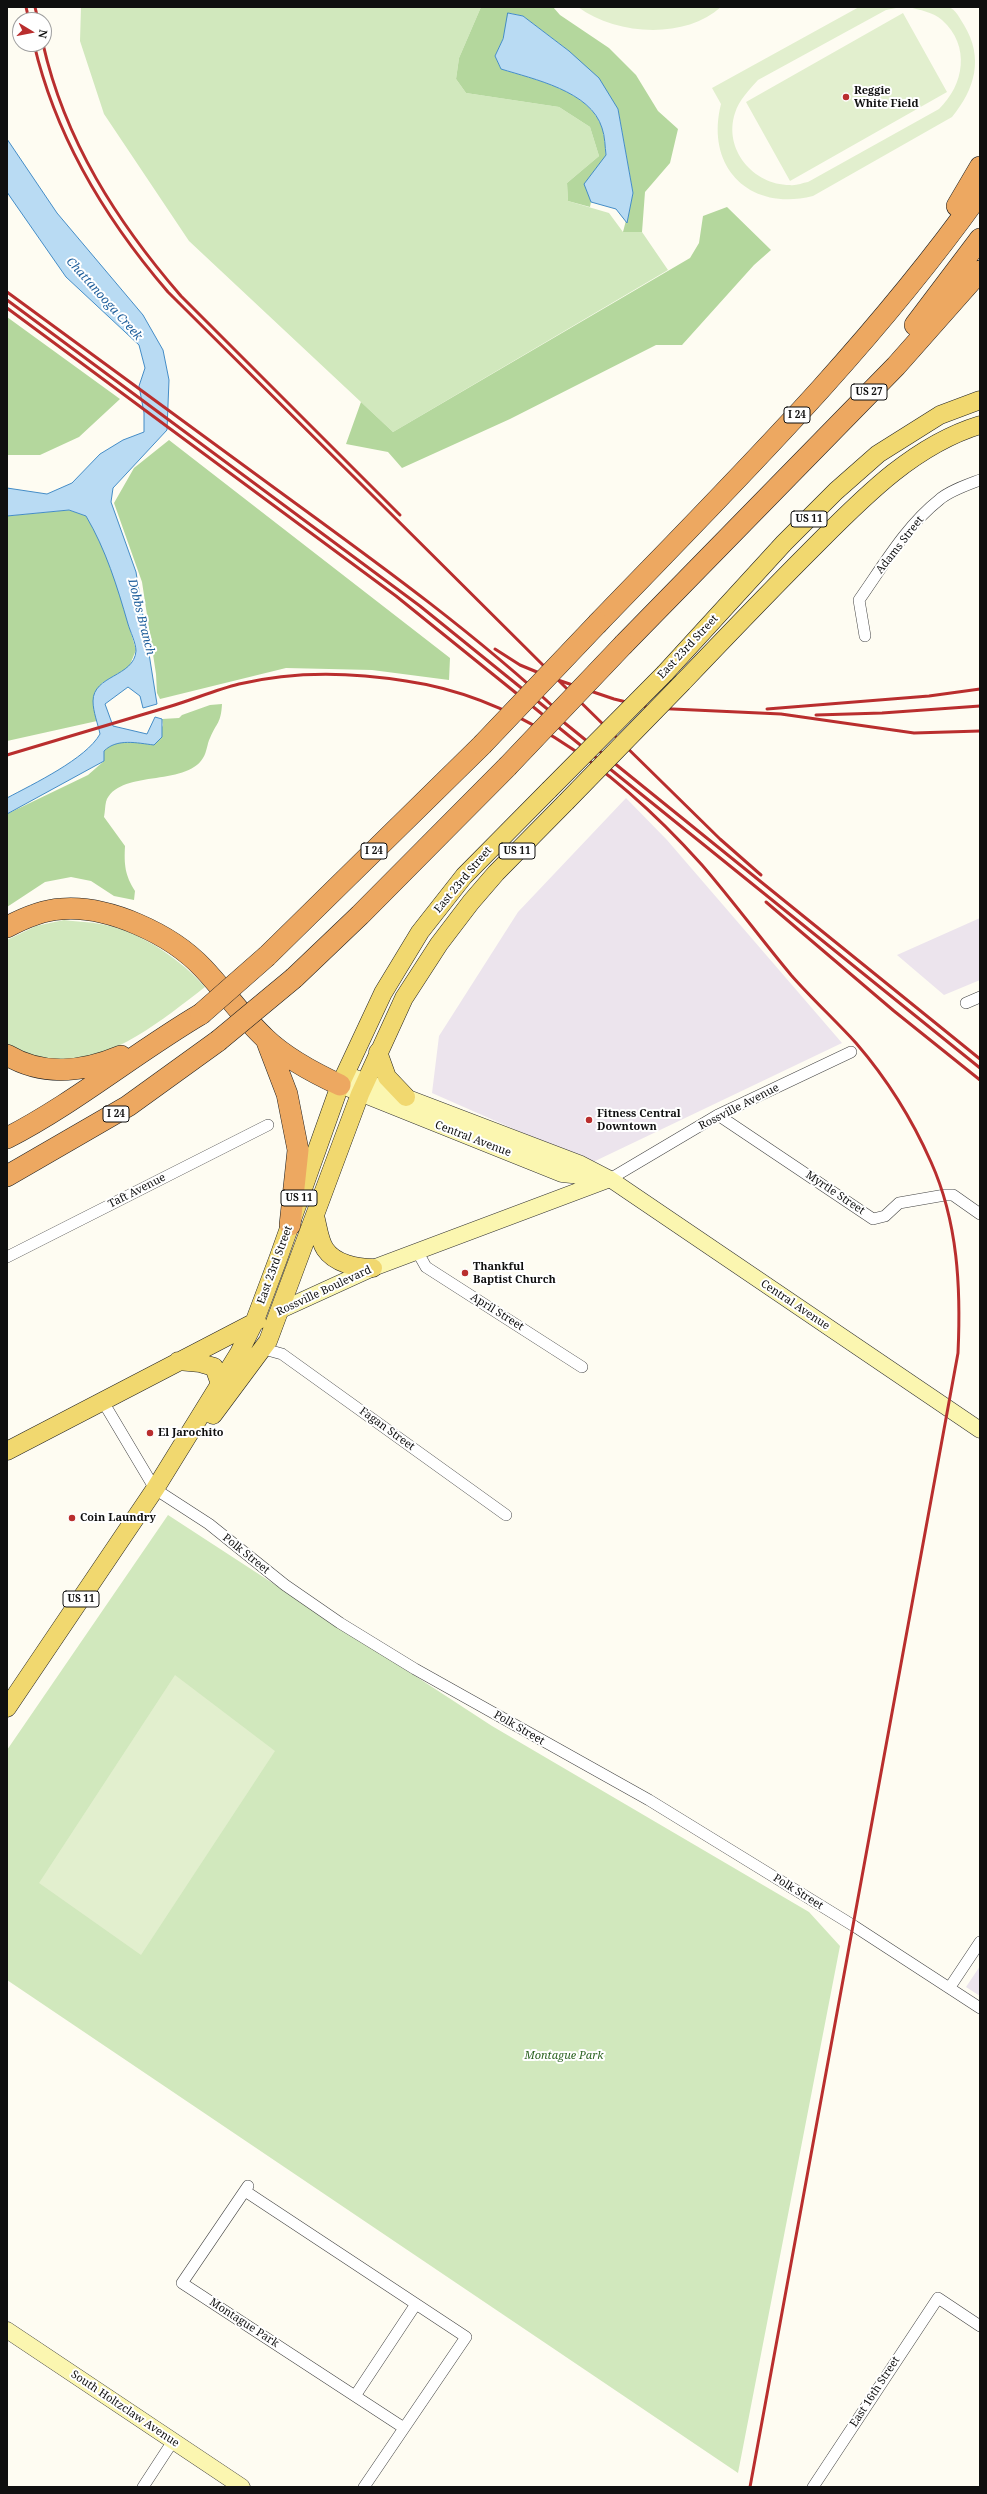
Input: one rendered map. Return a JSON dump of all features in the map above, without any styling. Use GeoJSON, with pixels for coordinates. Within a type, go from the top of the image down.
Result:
{"type":"FeatureCollection","features":[{"type":"Feature","properties":{"kind":"highway"},"geometry":{"type":"LineString","coordinates":[[905,291],[980,167]]}},
{"type":"Feature","properties":{"kind":"highway","name":"I 24"},"geometry":{"type":"LineString","coordinates":[[7,1138],[39,1122],[151,1044],[201,1014],[267,956],[482,745],[813,399],[905,291],[980,193]]}},
{"type":"Feature","properties":{"kind":"highway","name":"I 24"},"geometry":{"type":"LineString","coordinates":[[7,1176],[128,1106],[218,1041],[294,978],[360,915],[507,767],[753,509],[910,331],[980,239]]}},
{"type":"Feature","properties":{"kind":"highway","name":"US 27"},"geometry":{"type":"LineString","coordinates":[[753,509],[896,366],[980,271]]}},
{"type":"Feature","properties":{"kind":"highway"},"geometry":{"type":"LineString","coordinates":[[7,927],[30,915],[61,909],[90,909],[125,919],[150,930],[202,967],[266,1039],[310,1070],[342,1080]]}},
{"type":"Feature","properties":{"kind":"highway"},"geometry":{"type":"LineString","coordinates":[[266,1039],[287,1094],[298,1150],[290,1225]]}},
{"type":"Feature","properties":{"kind":"highway"},"geometry":{"type":"LineString","coordinates":[[7,1055],[36,1068],[72,1071],[106,1063],[151,1044]]}},
{"type":"Feature","properties":{"kind":"main road","name":"East 23rd Street"},"geometry":{"type":"LineString","coordinates":[[7,1708],[155,1490],[220,1384],[254,1323],[342,1080],[383,993],[420,932],[464,876],[665,673],[784,543],[836,491],[878,454],[940,415],[980,400]]}},
{"type":"Feature","properties":{"kind":"main road","name":"East 23rd Street"},"geometry":{"type":"LineString","coordinates":[[155,1490],[264,1349],[281,1310],[362,1088],[404,998],[439,944],[496,873],[859,502],[900,467],[940,442],[980,425]]}},
{"type":"Feature","properties":{"kind":"main road"},"geometry":{"type":"LineString","coordinates":[[378,1052],[387,1077],[406,1097]]}},
{"type":"Feature","properties":{"kind":"main road","name":"Central Avenue"},"geometry":{"type":"LineString","coordinates":[[342,1080],[562,1174],[610,1179]]}},
{"type":"Feature","properties":{"kind":"main road","name":"Central Avenue"},"geometry":{"type":"LineString","coordinates":[[362,1088],[406,1097],[580,1164],[610,1179],[980,1430]]}},
{"type":"Feature","properties":{"kind":"main road","name":"Rossville Boulevard"},"geometry":{"type":"LineString","coordinates":[[7,1451],[102,1400],[254,1323],[373,1268],[610,1179]]}},
{"type":"Feature","properties":{"kind":"main road"},"geometry":{"type":"LineString","coordinates":[[316,1216],[325,1249],[338,1260],[347,1264],[358,1268],[373,1268]]}},
{"type":"Feature","properties":{"kind":"main road"},"geometry":{"type":"LineString","coordinates":[[178,1361],[200,1363],[214,1367],[220,1384]]}},
{"type":"Feature","properties":{"kind":"main road","name":"South Holtzclaw Avenue"},"geometry":{"type":"LineString","coordinates":[[7,2330],[242,2487]]}},
{"type":"Feature","properties":{"kind":"street","name":"Adams Street"},"geometry":{"type":"LineString","coordinates":[[865,636],[859,600],[910,528],[940,499],[980,480]]}},
{"type":"Feature","properties":{"kind":"street"},"geometry":{"type":"LineString","coordinates":[[966,1003],[980,997]]}},
{"type":"Feature","properties":{"kind":"street","name":"Rossville Avenue"},"geometry":{"type":"LineString","coordinates":[[610,1179],[718,1115],[851,1052]]}},
{"type":"Feature","properties":{"kind":"street","name":"Myrtle Street"},"geometry":{"type":"LineString","coordinates":[[718,1115],[873,1219],[885,1216],[898,1202],[945,1195],[953,1195],[980,1214]]}},
{"type":"Feature","properties":{"kind":"street","name":"Taft Avenue"},"geometry":{"type":"LineString","coordinates":[[7,1257],[268,1125]]}},
{"type":"Feature","properties":{"kind":"street","name":"April Street"},"geometry":{"type":"LineString","coordinates":[[417,1252],[426,1267],[582,1366]]}},
{"type":"Feature","properties":{"kind":"street","name":"Fagan Street"},"geometry":{"type":"LineString","coordinates":[[264,1349],[282,1354],[506,1515]]}},
{"type":"Feature","properties":{"kind":"street","name":"Polk Street"},"geometry":{"type":"LineString","coordinates":[[102,1400],[155,1490],[209,1524],[285,1585],[340,1623],[414,1669],[649,1800],[950,1987],[980,2008]]}},
{"type":"Feature","properties":{"kind":"street"},"geometry":{"type":"LineString","coordinates":[[950,1987],[980,1942]]}},
{"type":"Feature","properties":{"kind":"street","name":"Montague Park"},"geometry":{"type":"LineString","coordinates":[[404,2428],[182,2283],[247,2188],[416,2304]]}},
{"type":"Feature","properties":{"kind":"street","name":"East 16th Street"},"geometry":{"type":"LineString","coordinates":[[813,2487],[938,2298],[980,2326]]}},
{"type":"Feature","properties":{"kind":"street"},"geometry":{"type":"LineString","coordinates":[[355,2396],[416,2304],[466,2337],[364,2487]]}},
{"type":"Feature","properties":{"kind":"street"},"geometry":{"type":"LineString","coordinates":[[143,2487],[173,2441]]}},
{"type":"Feature","properties":{"kind":"shaded area"},"geometry":{"type":"Polygon","coordinates":[[[626,798],[667,840],[842,1043],[591,1163],[432,1093],[439,1036],[518,912],[626,798]]]}},
{"type":"Feature","properties":{"kind":"shaded area"},"geometry":{"type":"Polygon","coordinates":[[[980,918],[980,980],[944,995],[897,955],[980,918]]]}},
{"type":"Feature","properties":{"kind":"shaded area"},"geometry":{"type":"Polygon","coordinates":[[[980,1966],[980,1996],[966,1987],[980,1966]]]}},
{"type":"Feature","properties":{"kind":"green space"},"geometry":{"type":"Polygon","coordinates":[[[81,7],[481,7],[459,58],[456,79],[466,93],[559,107],[590,127],[599,156],[567,183],[568,201],[609,213],[623,232],[642,232],[668,270],[393,432],[189,241],[104,114],[80,41],[81,7]]]}},
{"type":"Feature","properties":{"kind":"green space"},"geometry":{"type":"Polygon","coordinates":[[[481,7],[553,7],[560,15],[609,48],[636,75],[658,111],[678,129],[670,163],[645,192],[642,232],[623,232],[633,193],[618,109],[569,51],[523,16],[509,13],[503,39],[495,56],[501,69],[559,88],[574,96],[596,115],[603,131],[606,156],[585,184],[591,202],[590,207],[568,201],[567,183],[599,156],[590,127],[559,107],[466,93],[456,79],[459,58],[481,7]]]}},
{"type":"Feature","properties":{"kind":"green space"},"geometry":{"type":"Polygon","coordinates":[[[578,7],[721,7],[706,18],[688,25],[670,29],[650,30],[630,28],[611,23],[578,7]]]}},
{"type":"Feature","properties":{"kind":"green space"},"geometry":{"type":"Polygon","coordinates":[[[859,7],[901,7],[886,10],[758,80],[742,99],[735,113],[732,126],[733,139],[737,152],[753,172],[764,179],[777,183],[797,185],[808,182],[939,109],[954,89],[959,77],[961,65],[957,42],[951,30],[938,17],[908,7],[948,7],[956,12],[964,25],[974,49],[975,61],[971,84],[960,106],[952,117],[813,196],[790,199],[769,197],[752,191],[737,180],[726,165],[720,147],[718,127],[721,104],[712,88],[859,7]]]}},
{"type":"Feature","properties":{"kind":"green space","name":"Reggie White Field"},"geometry":{"type":"Polygon","coordinates":[[[903,13],[947,92],[790,181],[746,102],[903,13]]]}},
{"type":"Feature","properties":{"kind":"green space"},"geometry":{"type":"Polygon","coordinates":[[[727,207],[771,250],[754,265],[682,345],[656,345],[510,419],[402,468],[388,452],[346,444],[361,402],[393,432],[690,258],[699,243],[703,216],[727,207]]]}},
{"type":"Feature","properties":{"kind":"green space"},"geometry":{"type":"Polygon","coordinates":[[[7,317],[120,399],[79,437],[40,455],[7,455],[7,317]]]}},
{"type":"Feature","properties":{"kind":"green space"},"geometry":{"type":"Polygon","coordinates":[[[169,440],[450,658],[449,680],[372,670],[286,668],[160,699],[157,693],[156,674],[142,582],[114,503],[134,468],[169,440]]]}},
{"type":"Feature","properties":{"kind":"green space"},"geometry":{"type":"Polygon","coordinates":[[[69,510],[86,516],[102,543],[113,572],[136,650],[129,667],[102,683],[93,703],[97,721],[7,741],[7,516],[69,510]]]}},
{"type":"Feature","properties":{"kind":"green space"},"geometry":{"type":"Polygon","coordinates":[[[222,704],[220,719],[209,740],[204,756],[194,767],[168,776],[123,785],[113,792],[106,802],[104,817],[125,846],[126,870],[135,891],[134,900],[114,896],[91,881],[71,877],[45,882],[7,907],[7,814],[88,775],[104,761],[104,751],[115,744],[128,742],[154,745],[163,725],[162,719],[179,718],[182,715],[210,705],[222,704]]]}},
{"type":"Feature","properties":{"kind":"green space"},"geometry":{"type":"Polygon","coordinates":[[[64,920],[104,925],[123,930],[149,942],[174,958],[205,987],[161,1021],[137,1036],[112,1049],[87,1058],[60,1061],[34,1057],[7,1045],[7,940],[36,926],[64,920]]]}},
{"type":"Feature","properties":{"kind":"green space","name":"Montague Park"},"geometry":{"type":"Polygon","coordinates":[[[168,1515],[492,1726],[809,1912],[840,1946],[738,2473],[7,1980],[7,1750],[168,1515]]]}},
{"type":"Feature","properties":{"kind":"green space"},"geometry":{"type":"Polygon","coordinates":[[[175,1675],[275,1751],[141,1955],[39,1883],[175,1675]]]}},
{"type":"Feature","properties":{"kind":"water"},"geometry":{"type":"Polygon","coordinates":[[[508,13],[523,16],[569,51],[599,78],[618,109],[633,193],[627,223],[616,209],[591,202],[584,184],[606,155],[603,131],[596,115],[574,96],[559,88],[501,69],[495,56],[503,39],[508,13]]]}},
{"type":"Feature","properties":{"kind":"water"},"geometry":{"type":"Polygon","coordinates":[[[7,139],[57,213],[143,315],[163,350],[169,380],[167,430],[113,488],[111,502],[136,572],[157,704],[143,708],[140,696],[128,687],[105,704],[113,726],[147,734],[155,717],[162,719],[162,737],[154,745],[128,742],[115,744],[104,751],[104,761],[7,814],[7,798],[71,762],[83,753],[100,734],[93,705],[95,692],[99,686],[122,671],[134,660],[136,648],[110,568],[86,516],[69,510],[7,516],[7,488],[47,494],[72,483],[100,454],[123,440],[144,432],[144,413],[139,386],[145,368],[139,345],[66,277],[7,192],[7,139]]]}},
{"type":"Feature","properties":{"kind":"railway"},"geometry":{"type":"LineString","coordinates":[[26,7],[27,12]]}},
{"type":"Feature","properties":{"kind":"railway"},"geometry":{"type":"LineString","coordinates":[[35,7],[36,12]]}},
{"type":"Feature","properties":{"kind":"railway"},"geometry":{"type":"LineString","coordinates":[[36,52],[56,112],[70,145],[86,176],[104,207],[124,236],[145,265],[168,292],[558,680],[720,839],[761,875]]}},
{"type":"Feature","properties":{"kind":"railway"},"geometry":{"type":"LineString","coordinates":[[45,52],[65,114],[79,147],[96,179],[115,209],[158,268],[181,296],[400,515]]}},
{"type":"Feature","properties":{"kind":"railway"},"geometry":{"type":"LineString","coordinates":[[7,292],[423,598],[492,653],[559,712]]}},
{"type":"Feature","properties":{"kind":"railway"},"geometry":{"type":"LineString","coordinates":[[7,300],[420,606],[980,1059]]}},
{"type":"Feature","properties":{"kind":"railway"},"geometry":{"type":"LineString","coordinates":[[7,308],[396,596],[980,1068]]}},
{"type":"Feature","properties":{"kind":"railway"},"geometry":{"type":"LineString","coordinates":[[495,649],[520,665],[549,677],[614,699],[651,708],[781,714],[914,733],[980,731]]}},
{"type":"Feature","properties":{"kind":"railway"},"geometry":{"type":"LineString","coordinates":[[7,755],[177,704],[230,686],[280,677],[322,674],[385,678],[449,690],[491,705],[531,724],[569,747],[605,773],[672,833],[702,865],[791,975],[856,1043],[898,1100],[916,1130],[931,1162],[947,1208],[956,1256],[959,1304],[958,1353],[750,2487]]}},
{"type":"Feature","properties":{"kind":"railway"},"geometry":{"type":"LineString","coordinates":[[767,709],[929,696],[980,689]]}},
{"type":"Feature","properties":{"kind":"railway"},"geometry":{"type":"LineString","coordinates":[[816,715],[882,713],[980,706]]}},
{"type":"Feature","properties":{"kind":"railway"},"geometry":{"type":"LineString","coordinates":[[766,902],[894,1011],[980,1080]]}},
{"type":"Feature","properties":{"kind":"place","name":"Reggie White Field"},"geometry":{"type":"Point","coordinates":[846,97]}},
{"type":"Feature","properties":{"kind":"place","name":"Fitness Central Downtown"},"geometry":{"type":"Point","coordinates":[589,1120]}},
{"type":"Feature","properties":{"kind":"place","name":"Thankful Baptist Church"},"geometry":{"type":"Point","coordinates":[465,1273]}},
{"type":"Feature","properties":{"kind":"place","name":"El Jarochito"},"geometry":{"type":"Point","coordinates":[150,1433]}},
{"type":"Feature","properties":{"kind":"place","name":"Coin Laundry"},"geometry":{"type":"Point","coordinates":[72,1518]}},
{"type":"Feature","properties":{"kind":"water label","name":"Chattanooga Creek"},"geometry":{"type":"Point","coordinates":[104,299]}},
{"type":"Feature","properties":{"kind":"water label","name":"Dobbs Branch"},"geometry":{"type":"Point","coordinates":[141,617]}}]}
